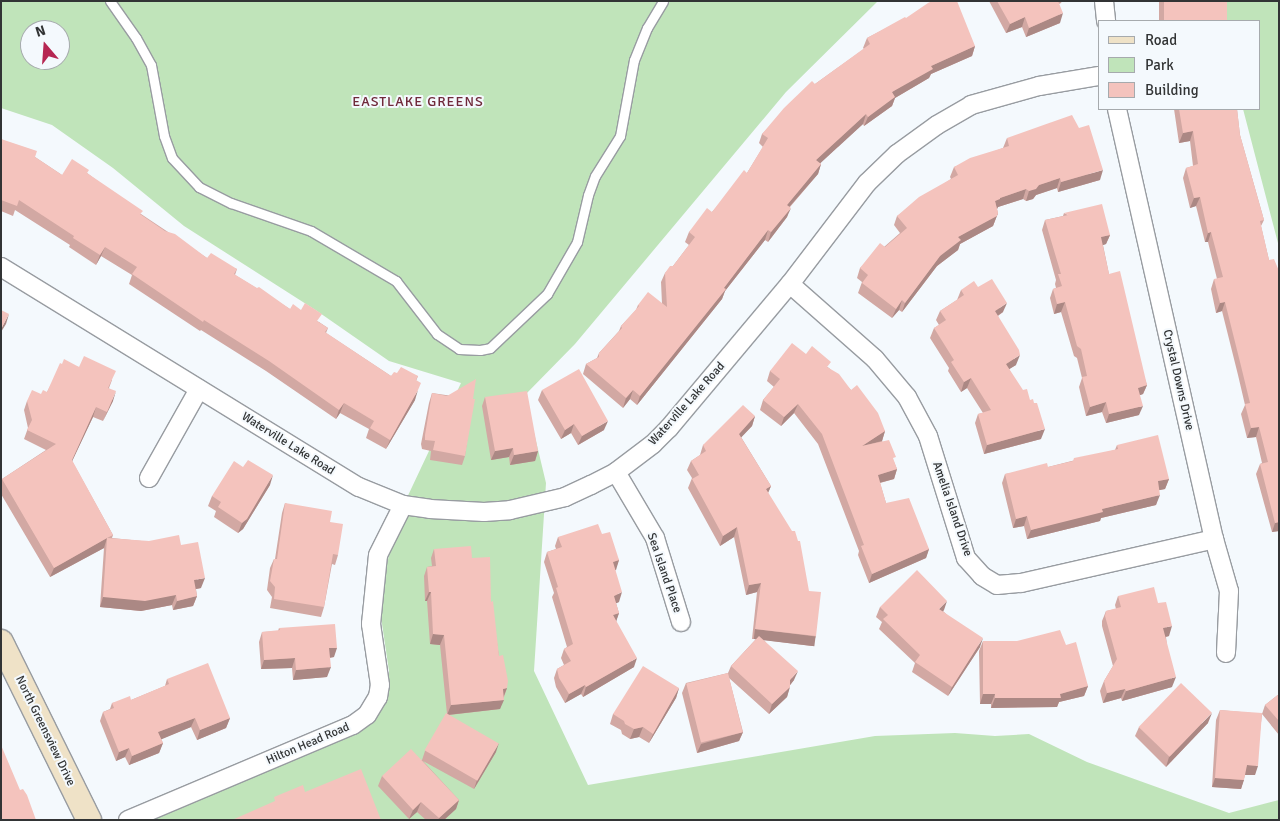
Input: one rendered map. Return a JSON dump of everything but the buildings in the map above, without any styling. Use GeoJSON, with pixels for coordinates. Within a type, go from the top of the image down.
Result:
{"type":"FeatureCollection","features":[{"type":"Feature","properties":{"kind":"street"},"geometry":{"type":"LineString","coordinates":[[1104,1],[1106,20]]}},
{"type":"Feature","properties":{"kind":"street","name":"Waterville Lake Road"},"geometry":{"type":"LineString","coordinates":[[1,267],[359,487],[402,505],[457,512],[510,510],[565,497],[616,472],[641,454],[669,428],[790,284],[867,183],[898,154],[937,125],[971,105],[994,97],[1039,86],[1098,76]]}},
{"type":"Feature","properties":{"kind":"street","name":"Crystal Downs Drive"},"geometry":{"type":"LineString","coordinates":[[1117,110],[1214,538],[1229,591],[1226,653]]}},
{"type":"Feature","properties":{"kind":"street","name":"Amelia Island Drive"},"geometry":{"type":"LineString","coordinates":[[790,284],[875,359],[907,397],[928,436],[966,558],[982,576],[997,585],[1021,583],[1214,538]]}},
{"type":"Feature","properties":{"kind":"street"},"geometry":{"type":"LineString","coordinates":[[149,478],[199,389]]}},
{"type":"Feature","properties":{"kind":"street","name":"Sea Island Place"},"geometry":{"type":"LineString","coordinates":[[616,472],[655,538],[681,622]]}},
{"type":"Feature","properties":{"kind":"street","name":"Hilton Head Road"},"geometry":{"type":"LineString","coordinates":[[128,820],[353,725],[367,715],[378,697],[380,686],[371,624],[378,555],[402,505]]}},
{"type":"Feature","properties":{"kind":"street","name":"North Greensview Drive"},"geometry":{"type":"LineString","coordinates":[[1,642],[89,820]]}},
{"type":"Feature","properties":{"kind":"lane"},"geometry":{"type":"LineString","coordinates":[[110,1],[136,38],[151,65],[164,136],[172,158],[199,187],[231,203],[311,231],[396,281],[438,334],[459,349],[480,350],[490,348],[546,294],[577,242],[592,186],[620,136],[634,60],[647,28],[663,1]]}},
{"type":"Feature","properties":{"kind":"green space"},"geometry":{"type":"Polygon","coordinates":[[[1,1],[878,1],[786,92],[575,344],[525,395],[546,483],[534,671],[588,785],[875,736],[955,733],[995,736],[1029,734],[1087,762],[1229,813],[1279,800],[1279,820],[128,820],[365,722],[388,687],[389,671],[381,617],[383,579],[391,547],[404,504],[461,383],[389,361],[317,311],[184,226],[113,168],[52,125],[1,108],[1,1]]]}},
{"type":"Feature","properties":{"kind":"green space"},"geometry":{"type":"Polygon","coordinates":[[[1220,1],[1279,1],[1279,247],[1243,110],[1260,110],[1260,20],[1224,20],[1220,1]]]}},
{"type":"Feature","properties":{"kind":"district","name":"EASTLAKE GREENS"},"geometry":{"type":"Point","coordinates":[418,102]}}]}
